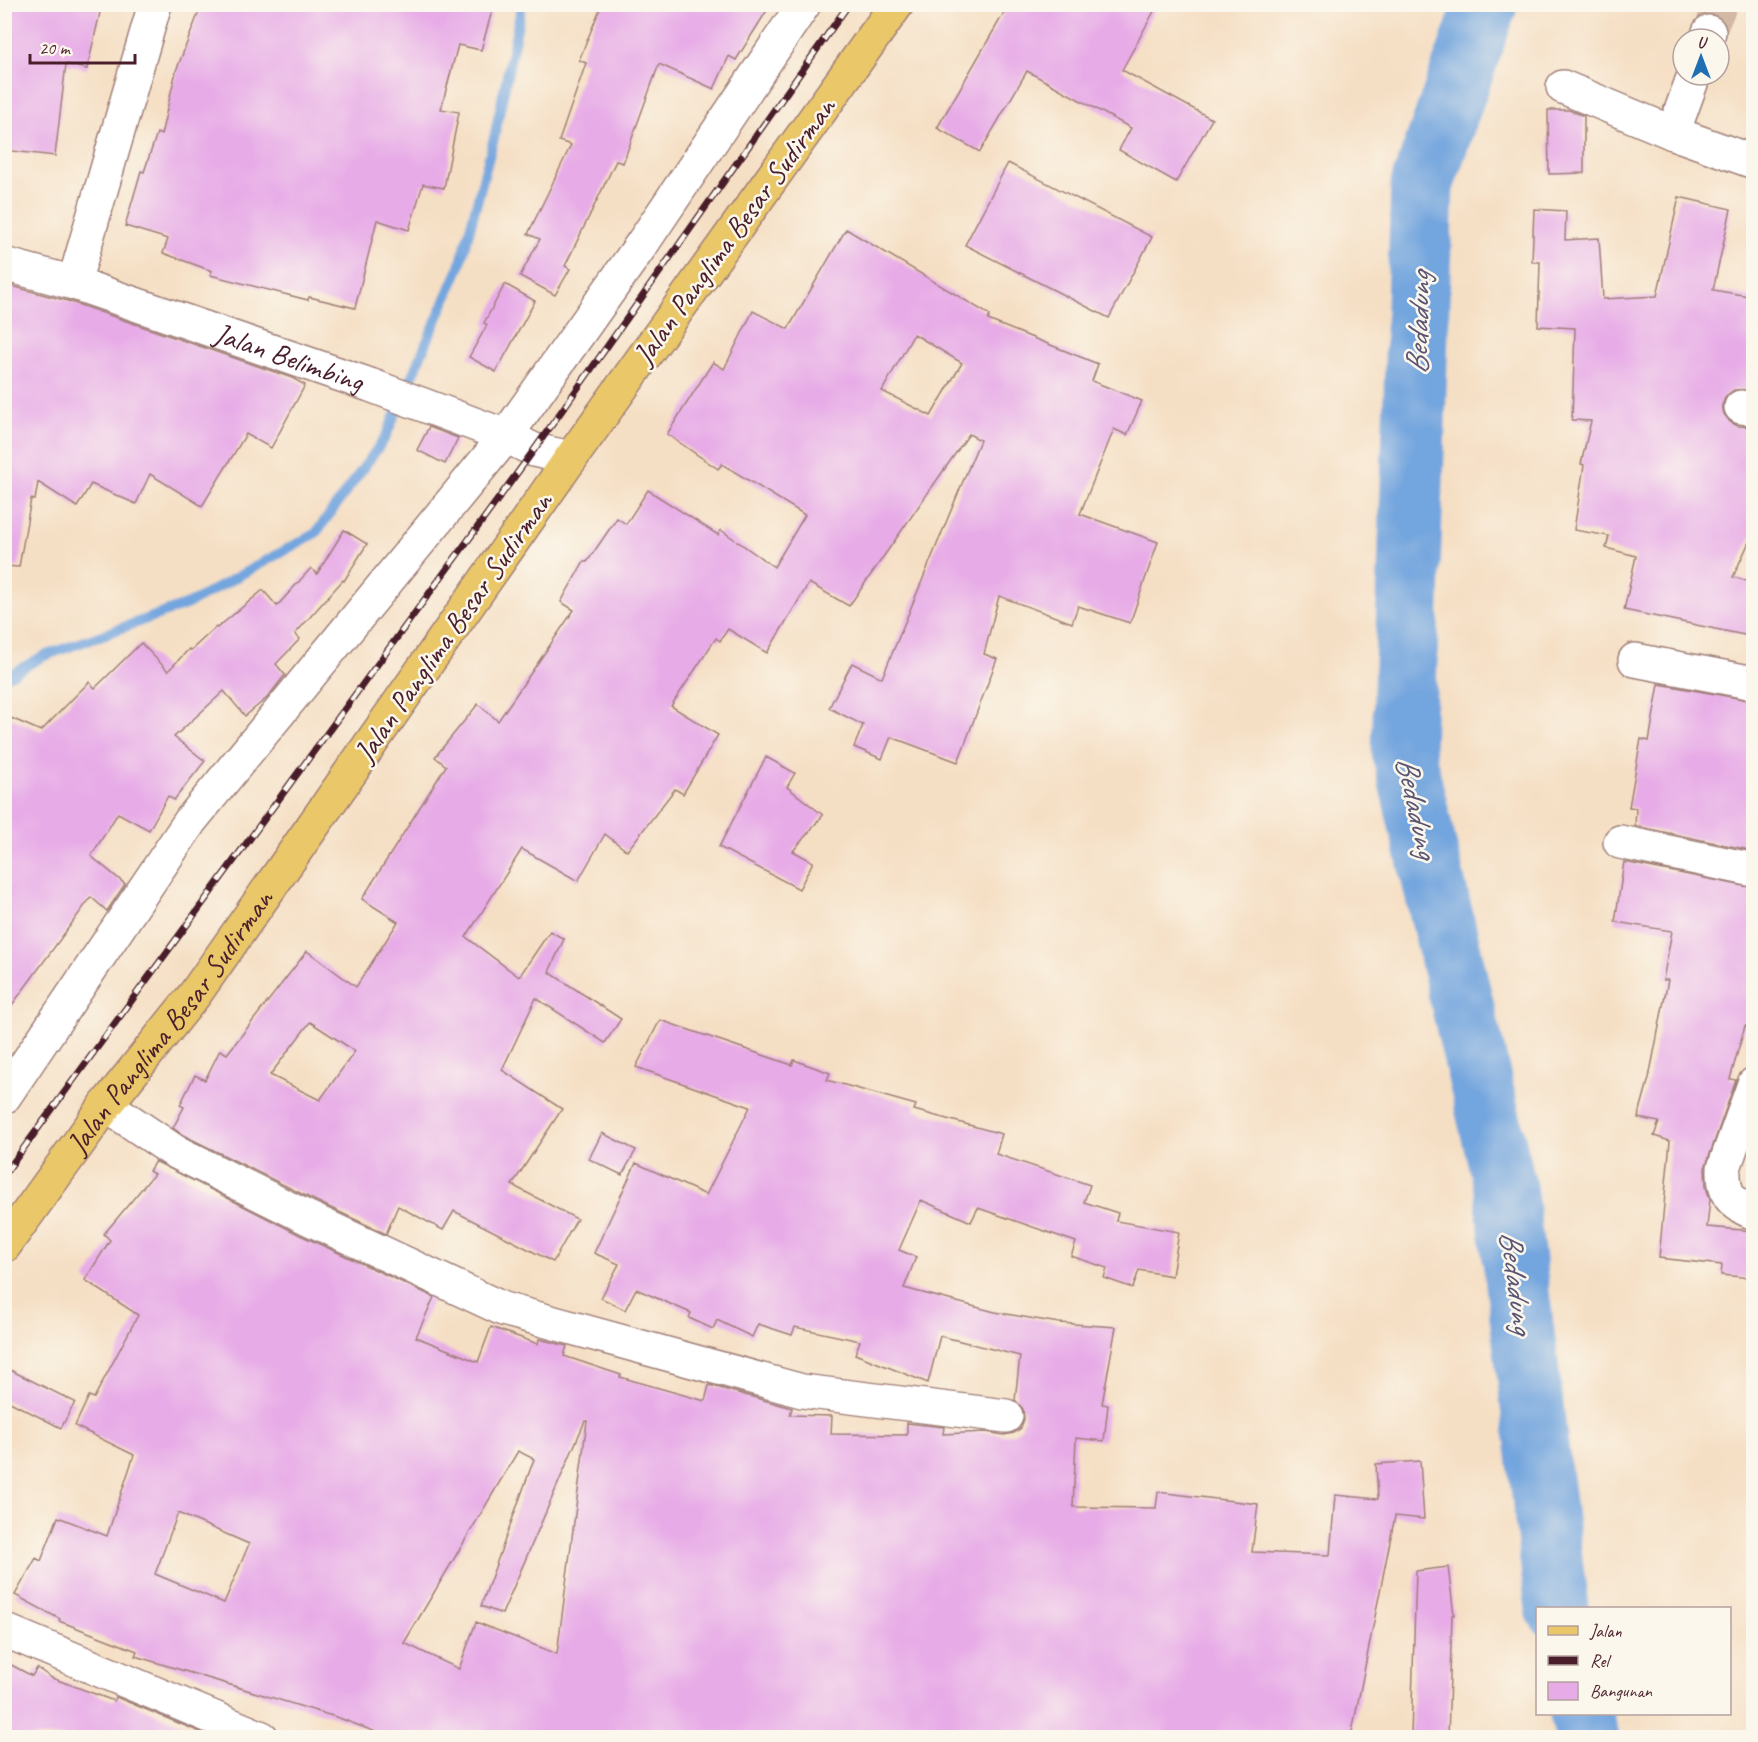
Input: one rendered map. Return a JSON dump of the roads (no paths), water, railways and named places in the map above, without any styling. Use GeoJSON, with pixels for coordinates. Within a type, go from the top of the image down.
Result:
{"type":"FeatureCollection","features":[{"type":"Feature","properties":{"kind":"main road","name":"Jalan Panglima Besar Sudirman"},"geometry":{"type":"LineString","coordinates":[[4,1246],[105,1105],[195,994],[571,458],[897,4]]}},
{"type":"Feature","properties":{"kind":"street"},"geometry":{"type":"LineString","coordinates":[[74,283],[155,4]]}},
{"type":"Feature","properties":{"kind":"street"},"geometry":{"type":"LineString","coordinates":[[4,1096],[190,820],[506,436],[642,244],[804,4]]}},
{"type":"Feature","properties":{"kind":"street"},"geometry":{"type":"LineString","coordinates":[[1563,87],[1673,133],[1754,162]]}},
{"type":"Feature","properties":{"kind":"street"},"geometry":{"type":"LineString","coordinates":[[1673,133],[1690,87]]}},
{"type":"Feature","properties":{"kind":"street","name":"Jalan Belimbing"},"geometry":{"type":"LineString","coordinates":[[4,264],[74,283],[370,385],[506,436],[534,450],[571,458]]}},
{"type":"Feature","properties":{"kind":"street"},"geometry":{"type":"LineString","coordinates":[[1635,660],[1754,683]]}},
{"type":"Feature","properties":{"kind":"street"},"geometry":{"type":"LineString","coordinates":[[1620,842],[1754,870]]}},
{"type":"Feature","properties":{"kind":"street"},"geometry":{"type":"LineString","coordinates":[[1754,1084],[1724,1168],[1723,1181],[1730,1199],[1754,1213]]}},
{"type":"Feature","properties":{"kind":"street"},"geometry":{"type":"LineString","coordinates":[[105,1105],[184,1156],[308,1218],[503,1309],[802,1391],[1006,1416]]}},
{"type":"Feature","properties":{"kind":"street"},"geometry":{"type":"LineString","coordinates":[[4,1630],[262,1737]]}},
{"type":"Feature","properties":{"kind":"waterway"},"geometry":{"type":"LineString","coordinates":[[4,678],[44,656],[188,604],[316,533],[385,438],[460,266],[494,138],[522,4]]}},
{"type":"Feature","properties":{"kind":"waterway","name":"Bedadung"},"geometry":{"type":"LineString","coordinates":[[1486,4],[1422,185],[1403,751],[1505,1187],[1557,1607]]}},
{"type":"Feature","properties":{"kind":"waterway","name":"Bedadung"},"geometry":{"type":"LineString","coordinates":[[1581,1715],[1588,1738]]}},
{"type":"Feature","properties":{"kind":"tunnel"},"geometry":{"type":"LineString","coordinates":[[1711,27],[1721,4]]}},
{"type":"Feature","properties":{"kind":"railway"},"geometry":{"type":"LineString","coordinates":[[4,1175],[534,450],[849,4]]}}]}
